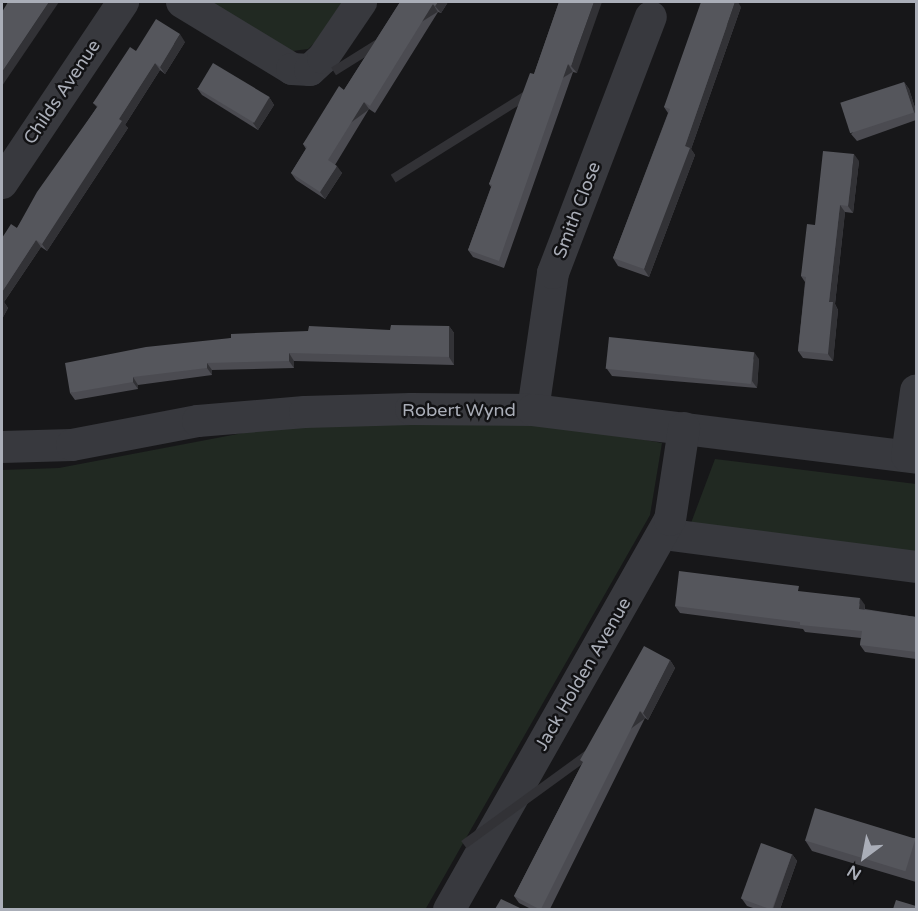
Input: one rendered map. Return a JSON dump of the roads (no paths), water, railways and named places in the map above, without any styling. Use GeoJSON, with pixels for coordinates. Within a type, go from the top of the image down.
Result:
{"type":"FeatureCollection","features":[{"type":"Feature","properties":{"kind":"street","name":"Childs Avenue"},"geometry":{"type":"LineString","coordinates":[[2,183],[123,2]]}},
{"type":"Feature","properties":{"kind":"street"},"geometry":{"type":"LineString","coordinates":[[182,2],[292,69],[310,70],[323,58],[361,2]]}},
{"type":"Feature","properties":{"kind":"street","name":"Smith Close"},"geometry":{"type":"LineString","coordinates":[[533,410],[553,273],[651,17]]}},
{"type":"Feature","properties":{"kind":"street"},"geometry":{"type":"LineString","coordinates":[[912,457],[916,391]]}},
{"type":"Feature","properties":{"kind":"street","name":"Robert Wynd"},"geometry":{"type":"LineString","coordinates":[[2,447],[72,445],[198,421],[305,412],[411,408],[533,410],[912,457]]}},
{"type":"Feature","properties":{"kind":"street","name":"Jack Holden Avenue"},"geometry":{"type":"LineString","coordinates":[[449,909],[670,520],[684,428]]}},
{"type":"Feature","properties":{"kind":"street"},"geometry":{"type":"LineString","coordinates":[[663,534],[916,567]]}}]}
